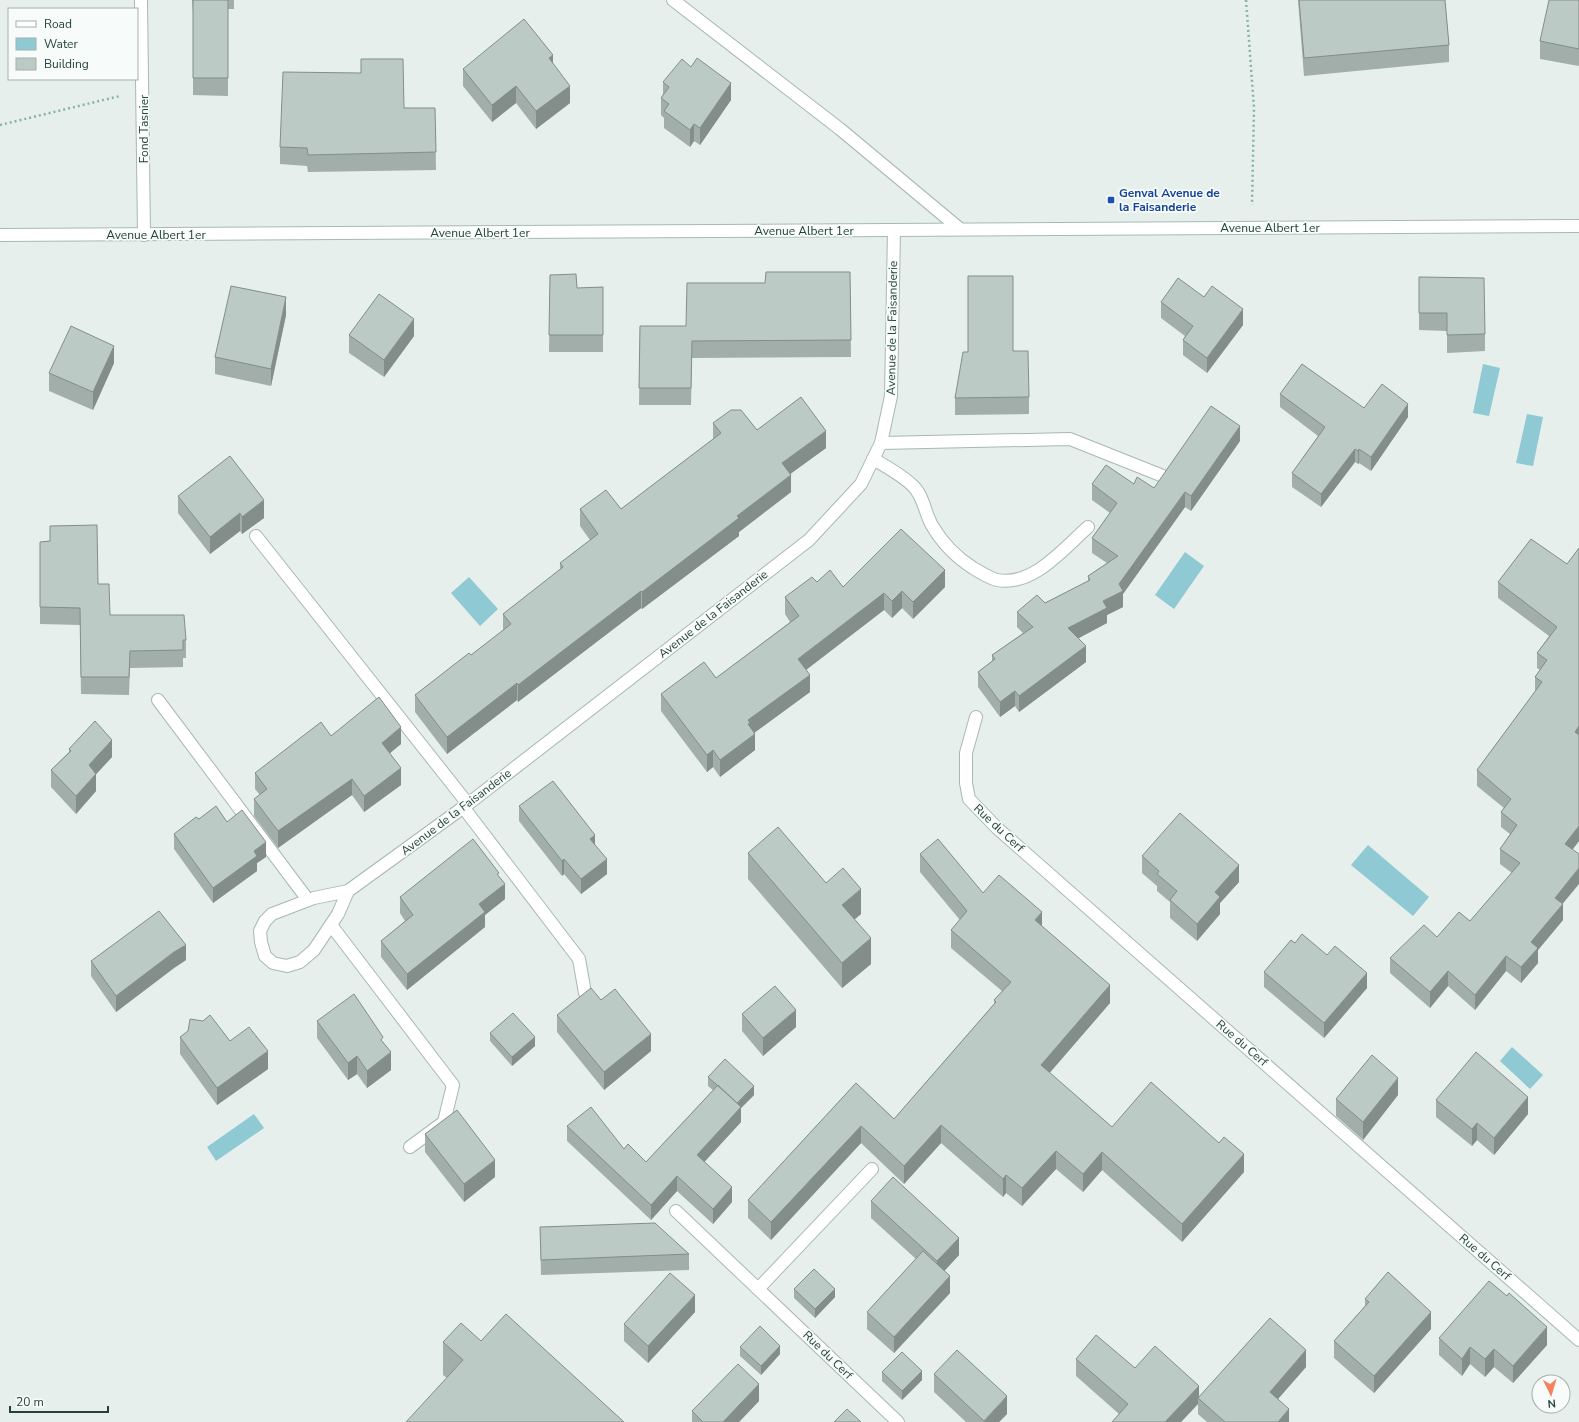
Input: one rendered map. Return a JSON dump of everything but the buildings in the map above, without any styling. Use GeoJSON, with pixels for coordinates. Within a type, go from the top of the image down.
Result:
{"type":"FeatureCollection","features":[{"type":"Feature","properties":{"kind":"street","name":"Fond Tasnier"},"geometry":{"type":"LineString","coordinates":[[141,0],[144,235]]}},
{"type":"Feature","properties":{"kind":"street"},"geometry":{"type":"LineString","coordinates":[[673,0],[840,129],[960,229]]}},
{"type":"Feature","properties":{"kind":"street","name":"Avenue Albert 1er"},"geometry":{"type":"LineString","coordinates":[[0,235],[1579,226]]}},
{"type":"Feature","properties":{"kind":"street","name":"Avenue de la Faisanderie"},"geometry":{"type":"LineString","coordinates":[[348,891],[338,914],[331,925],[314,950],[300,962],[287,966],[273,963],[266,956],[261,942],[260,931],[264,921],[272,914],[308,900],[348,891],[465,806],[809,540],[861,484],[881,443],[891,396],[894,230]]}},
{"type":"Feature","properties":{"kind":"street"},"geometry":{"type":"LineString","coordinates":[[881,443],[1070,440],[1163,476]]}},
{"type":"Feature","properties":{"kind":"street"},"geometry":{"type":"LineString","coordinates":[[873,459],[915,487],[932,526],[958,558],[981,573],[996,580],[1009,581],[1024,578],[1038,571],[1088,527]]}},
{"type":"Feature","properties":{"kind":"street"},"geometry":{"type":"LineString","coordinates":[[256,536],[465,806],[579,959],[585,993]]}},
{"type":"Feature","properties":{"kind":"street"},"geometry":{"type":"LineString","coordinates":[[158,700],[308,900]]}},
{"type":"Feature","properties":{"kind":"street","name":"Rue du Cerf"},"geometry":{"type":"LineString","coordinates":[[976,718],[966,753],[966,783],[969,799],[997,828],[1579,1340]]}},
{"type":"Feature","properties":{"kind":"street"},"geometry":{"type":"LineString","coordinates":[[331,925],[453,1085],[444,1122],[410,1148]]}},
{"type":"Feature","properties":{"kind":"street"},"geometry":{"type":"LineString","coordinates":[[758,1289],[872,1169]]}},
{"type":"Feature","properties":{"kind":"street","name":"Rue du Cerf"},"geometry":{"type":"LineString","coordinates":[[676,1212],[898,1422]]}},
{"type":"Feature","properties":{"kind":"path"},"geometry":{"type":"LineString","coordinates":[[1246,0],[1254,108],[1252,228]]}},
{"type":"Feature","properties":{"kind":"path"},"geometry":{"type":"LineString","coordinates":[[0,125],[70,109],[143,89]]}},
{"type":"Feature","properties":{"kind":"water"},"geometry":{"type":"Polygon","coordinates":[[[1483,364],[1500,368],[1489,416],[1473,413],[1483,364]]]}},
{"type":"Feature","properties":{"kind":"water"},"geometry":{"type":"Polygon","coordinates":[[[1527,414],[1543,417],[1533,466],[1516,463],[1527,414]]]}},
{"type":"Feature","properties":{"kind":"water"},"geometry":{"type":"Polygon","coordinates":[[[1185,552],[1204,566],[1174,609],[1155,595],[1185,552]]]}},
{"type":"Feature","properties":{"kind":"water"},"geometry":{"type":"Polygon","coordinates":[[[469,577],[498,609],[480,626],[451,593],[469,577]]]}},
{"type":"Feature","properties":{"kind":"water"},"geometry":{"type":"Polygon","coordinates":[[[1368,845],[1429,897],[1413,916],[1351,865],[1368,845]]]}},
{"type":"Feature","properties":{"kind":"water"},"geometry":{"type":"Polygon","coordinates":[[[1512,1047],[1543,1075],[1530,1089],[1500,1061],[1512,1047]]]}},
{"type":"Feature","properties":{"kind":"water"},"geometry":{"type":"Polygon","coordinates":[[[254,1114],[264,1128],[216,1161],[207,1147],[254,1114]]]}},
{"type":"Feature","properties":{"kind":"place","name":"Genval Avenue de la Faisanderie"},"geometry":{"type":"Point","coordinates":[1111,200]}}]}
